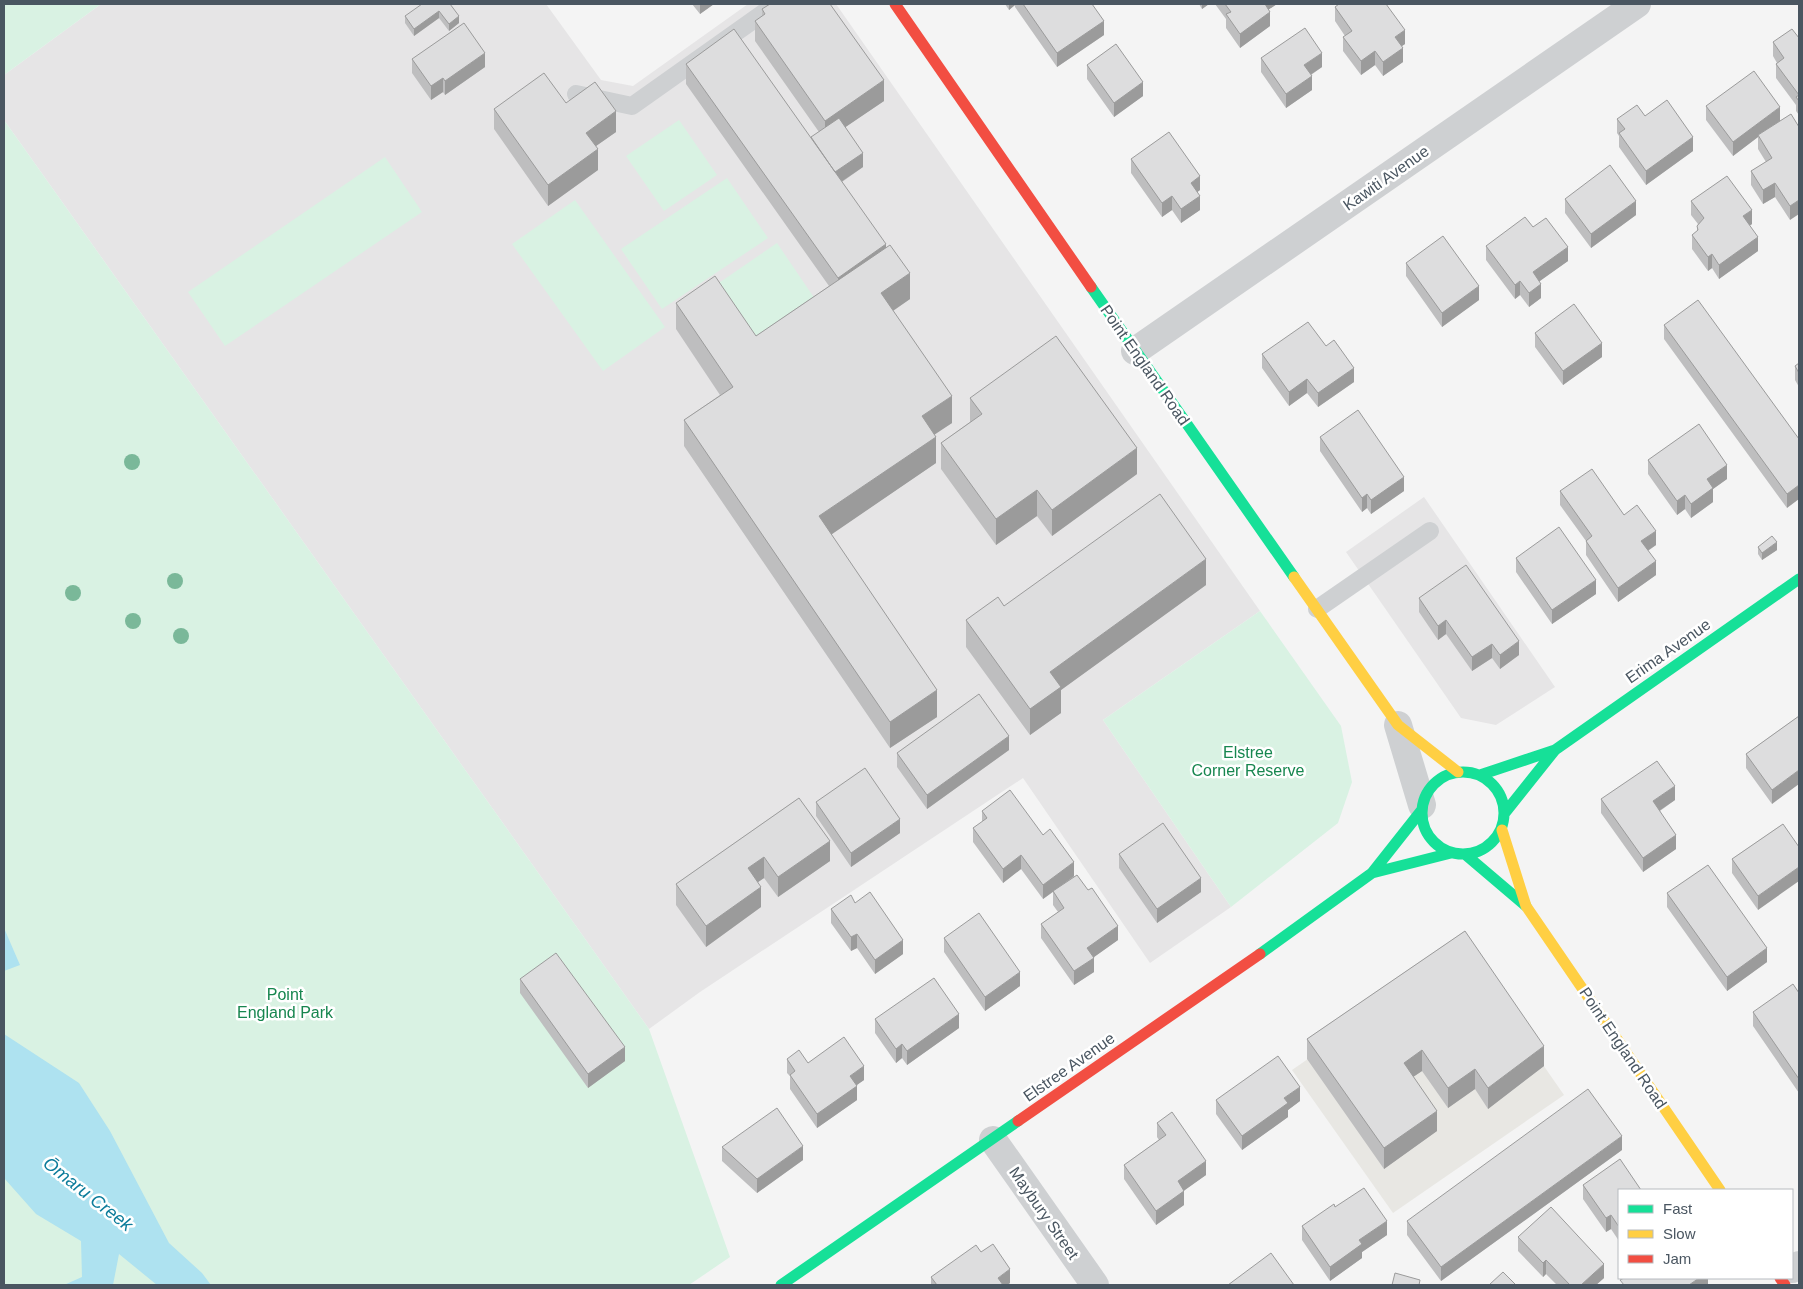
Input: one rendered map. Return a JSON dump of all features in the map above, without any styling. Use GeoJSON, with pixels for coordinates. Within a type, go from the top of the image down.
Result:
{"type":"FeatureCollection","features":[{"type":"Feature","properties":{"kind":"street","name":"Point England Road"},"geometry":{"type":"LineString","coordinates":[[895,4],[1135,351],[1398,725],[1458,772]]}},
{"type":"Feature","properties":{"kind":"street","name":"Kawiti Avenue"},"geometry":{"type":"LineString","coordinates":[[1135,351],[1636,4]]}},
{"type":"Feature","properties":{"kind":"street","name":"Erima Avenue"},"geometry":{"type":"LineString","coordinates":[[1504,814],[1555,750],[1799,579]]}},
{"type":"Feature","properties":{"kind":"street","name":"Point England Road"},"geometry":{"type":"LineString","coordinates":[[1398,725],[1422,808]]}},
{"type":"Feature","properties":{"kind":"street","name":"Erima Avenue"},"geometry":{"type":"LineString","coordinates":[[1480,775],[1555,750]]}},
{"type":"Feature","properties":{"kind":"street"},"geometry":{"type":"LineString","coordinates":[[1372,873],[1422,808],[1428,790],[1439,779],[1458,772],[1480,775],[1496,787],[1504,802],[1502,830],[1484,850],[1466,855],[1451,853],[1438,846],[1427,834],[1422,808]]}},
{"type":"Feature","properties":{"kind":"street","name":"Point England Road"},"geometry":{"type":"LineString","coordinates":[[1502,830],[1526,906]]}},
{"type":"Feature","properties":{"kind":"street"},"geometry":{"type":"LineString","coordinates":[[1372,873],[1451,853]]}},
{"type":"Feature","properties":{"kind":"street","name":"Point England Road"},"geometry":{"type":"LineString","coordinates":[[1466,855],[1526,906],[1719,1189]]}},
{"type":"Feature","properties":{"kind":"street","name":"Elstree Avenue"},"geometry":{"type":"LineString","coordinates":[[781,1285],[993,1140],[1372,873]]}},
{"type":"Feature","properties":{"kind":"street","name":"Maybury Street"},"geometry":{"type":"LineString","coordinates":[[993,1140],[1095,1285]]}},
{"type":"Feature","properties":{"kind":"lane"},"geometry":{"type":"LineString","coordinates":[[576,94],[632,106],[776,4]]}},
{"type":"Feature","properties":{"kind":"lane"},"geometry":{"type":"LineString","coordinates":[[1317,609],[1430,531]]}},
{"type":"Feature","properties":{"kind":"shaded area"},"geometry":{"type":"Polygon","coordinates":[[[101,4],[546,4],[601,80],[633,86],[748,4],[836,4],[1260,611],[1103,720],[1231,907],[1150,963],[1023,778],[700,992],[649,1029],[4,120],[4,75],[101,4]]]}},
{"type":"Feature","properties":{"kind":"shaded area"},"geometry":{"type":"Polygon","coordinates":[[[1424,497],[1555,687],[1496,725],[1461,718],[1346,552],[1424,497]]]}},
{"type":"Feature","properties":{"kind":"shaded area"},"geometry":{"type":"Polygon","coordinates":[[[1464,951],[1564,1095],[1393,1213],[1292,1070],[1464,951]]]}},
{"type":"Feature","properties":{"kind":"green space"},"geometry":{"type":"Polygon","coordinates":[[[4,4],[101,4],[4,75],[4,4]]]}},
{"type":"Feature","properties":{"kind":"green space","name":"Point England Park"},"geometry":{"type":"Polygon","coordinates":[[[4,120],[649,1029],[730,1257],[689,1285],[5,1285],[4,120]]]}},
{"type":"Feature","properties":{"kind":"green space"},"geometry":{"type":"Polygon","coordinates":[[[679,120],[717,175],[664,211],[626,156],[679,120]]]}},
{"type":"Feature","properties":{"kind":"green space"},"geometry":{"type":"Polygon","coordinates":[[[385,157],[422,212],[225,346],[188,292],[385,157]]]}},
{"type":"Feature","properties":{"kind":"green space"},"geometry":{"type":"Polygon","coordinates":[[[727,178],[768,238],[662,309],[621,249],[727,178]]]}},
{"type":"Feature","properties":{"kind":"green space"},"geometry":{"type":"Polygon","coordinates":[[[575,200],[665,327],[603,371],[512,244],[575,200]]]}},
{"type":"Feature","properties":{"kind":"green space"},"geometry":{"type":"Polygon","coordinates":[[[777,243],[817,302],[753,346],[713,287],[777,243]]]}},
{"type":"Feature","properties":{"kind":"green space","name":"Elstree Corner Reserve"},"geometry":{"type":"Polygon","coordinates":[[[1260,611],[1341,726],[1352,782],[1338,823],[1231,907],[1103,720],[1260,611]]]}},
{"type":"Feature","properties":{"kind":"water"},"geometry":{"type":"Polygon","coordinates":[[[4,928],[20,965],[4,971],[4,928]]]}},
{"type":"Feature","properties":{"kind":"water","name":"Ōmaru Creek"},"geometry":{"type":"Polygon","coordinates":[[[4,1034],[79,1083],[110,1131],[169,1243],[202,1273],[211,1285],[157,1285],[119,1254],[113,1285],[64,1285],[82,1277],[81,1241],[36,1214],[4,1178],[4,1034]]]}},
{"type":"Feature","properties":{"kind":"building"},"geometry":{"type":"Polygon","coordinates":[[[422,4],[450,4],[459,16],[449,24],[439,11],[414,29],[405,16],[422,4]]]}},
{"type":"Feature","properties":{"kind":"building"},"geometry":{"type":"Polygon","coordinates":[[[770,4],[830,4],[884,80],[825,121],[755,21],[765,14],[762,9],[770,4]]]}},
{"type":"Feature","properties":{"kind":"building"},"geometry":{"type":"Polygon","coordinates":[[[1023,4],[1092,4],[1104,21],[1057,53],[1023,4]]]}},
{"type":"Feature","properties":{"kind":"building"},"geometry":{"type":"Polygon","coordinates":[[[1225,4],[1265,4],[1270,12],[1240,34],[1226,14],[1231,12],[1225,4]]]}},
{"type":"Feature","properties":{"kind":"building"},"geometry":{"type":"Polygon","coordinates":[[[1339,4],[1386,4],[1405,30],[1395,37],[1403,48],[1383,62],[1375,51],[1361,61],[1343,37],[1352,31],[1335,7],[1339,4]]]}},
{"type":"Feature","properties":{"kind":"building"},"geometry":{"type":"Polygon","coordinates":[[[464,23],[485,53],[445,81],[443,78],[431,86],[412,59],[464,23]]]}},
{"type":"Feature","properties":{"kind":"building"},"geometry":{"type":"Polygon","coordinates":[[[1305,28],[1322,53],[1304,65],[1312,76],[1286,94],[1261,58],[1305,28]]]}},
{"type":"Feature","properties":{"kind":"building"},"geometry":{"type":"Polygon","coordinates":[[[734,29],[886,244],[838,278],[686,64],[734,29]]]}},
{"type":"Feature","properties":{"kind":"building"},"geometry":{"type":"Polygon","coordinates":[[[1792,29],[1799,38],[1799,95],[1776,64],[1784,58],[1773,42],[1792,29]]]}},
{"type":"Feature","properties":{"kind":"building"},"geometry":{"type":"Polygon","coordinates":[[[1116,44],[1143,82],[1114,103],[1087,65],[1116,44]]]}},
{"type":"Feature","properties":{"kind":"building"},"geometry":{"type":"Polygon","coordinates":[[[1754,71],[1780,107],[1733,142],[1706,106],[1754,71]]]}},
{"type":"Feature","properties":{"kind":"building"},"geometry":{"type":"Polygon","coordinates":[[[544,73],[566,103],[595,82],[616,111],[586,133],[598,149],[548,185],[494,109],[544,73]]]}},
{"type":"Feature","properties":{"kind":"building"},"geometry":{"type":"Polygon","coordinates":[[[1667,100],[1693,137],[1646,171],[1619,133],[1625,129],[1617,119],[1637,105],[1645,116],[1667,100]]]}},
{"type":"Feature","properties":{"kind":"building"},"geometry":{"type":"Polygon","coordinates":[[[1791,114],[1799,127],[1799,200],[1790,206],[1775,183],[1763,190],[1751,171],[1772,158],[1758,135],[1791,114]]]}},
{"type":"Feature","properties":{"kind":"building"},"geometry":{"type":"Polygon","coordinates":[[[839,118],[863,153],[835,172],[811,137],[839,118]]]}},
{"type":"Feature","properties":{"kind":"building"},"geometry":{"type":"Polygon","coordinates":[[[1169,132],[1200,176],[1191,183],[1200,196],[1181,209],[1172,196],[1162,203],[1131,159],[1169,132]]]}},
{"type":"Feature","properties":{"kind":"building"},"geometry":{"type":"Polygon","coordinates":[[[1610,165],[1636,201],[1591,234],[1565,199],[1610,165]]]}},
{"type":"Feature","properties":{"kind":"building"},"geometry":{"type":"Polygon","coordinates":[[[1727,176],[1752,210],[1743,216],[1758,237],[1719,265],[1712,254],[1708,257],[1692,235],[1698,230],[1697,226],[1704,218],[1691,201],[1727,176]]]}},
{"type":"Feature","properties":{"kind":"building"},"geometry":{"type":"Polygon","coordinates":[[[1525,217],[1533,227],[1546,218],[1568,247],[1533,272],[1541,284],[1529,293],[1520,281],[1515,285],[1486,246],[1525,217]]]}},
{"type":"Feature","properties":{"kind":"building"},"geometry":{"type":"Polygon","coordinates":[[[1443,236],[1479,286],[1442,313],[1406,263],[1443,236]]]}},
{"type":"Feature","properties":{"kind":"building"},"geometry":{"type":"Polygon","coordinates":[[[890,245],[910,273],[881,293],[952,396],[922,416],[936,437],[819,516],[937,690],[890,722],[684,420],[733,387],[676,303],[715,276],[756,336],[890,245]]]}},
{"type":"Feature","properties":{"kind":"building"},"geometry":{"type":"Polygon","coordinates":[[[1698,300],[1799,439],[1799,485],[1787,494],[1664,325],[1698,300]]]}},
{"type":"Feature","properties":{"kind":"building"},"geometry":{"type":"Polygon","coordinates":[[[1574,304],[1602,343],[1563,371],[1535,333],[1574,304]]]}},
{"type":"Feature","properties":{"kind":"building"},"geometry":{"type":"Polygon","coordinates":[[[1308,322],[1326,346],[1334,340],[1354,368],[1318,393],[1307,379],[1289,392],[1262,354],[1308,322]]]}},
{"type":"Feature","properties":{"kind":"building"},"geometry":{"type":"Polygon","coordinates":[[[1056,336],[1137,448],[1052,510],[1037,490],[996,519],[941,443],[982,414],[970,398],[1056,336]]]}},
{"type":"Feature","properties":{"kind":"building"},"geometry":{"type":"Polygon","coordinates":[[[1799,363],[1799,373],[1795,366],[1799,363]]]}},
{"type":"Feature","properties":{"kind":"building"},"geometry":{"type":"Polygon","coordinates":[[[1358,410],[1404,477],[1371,500],[1367,494],[1362,498],[1320,437],[1358,410]]]}},
{"type":"Feature","properties":{"kind":"building"},"geometry":{"type":"Polygon","coordinates":[[[1699,424],[1727,465],[1707,479],[1713,488],[1691,504],[1685,495],[1677,501],[1648,460],[1699,424]]]}},
{"type":"Feature","properties":{"kind":"building"},"geometry":{"type":"Polygon","coordinates":[[[1592,469],[1624,515],[1637,505],[1656,531],[1641,541],[1656,561],[1618,588],[1586,541],[1592,536],[1560,491],[1592,469]]]}},
{"type":"Feature","properties":{"kind":"building"},"geometry":{"type":"Polygon","coordinates":[[[1160,494],[1206,559],[1050,672],[1061,687],[1030,709],[966,620],[998,597],[1004,606],[1160,494]]]}},
{"type":"Feature","properties":{"kind":"building"},"geometry":{"type":"Polygon","coordinates":[[[1559,527],[1596,580],[1552,610],[1516,558],[1559,527]]]}},
{"type":"Feature","properties":{"kind":"building"},"geometry":{"type":"Polygon","coordinates":[[[1772,536],[1777,542],[1762,553],[1758,547],[1772,536]]]}},
{"type":"Feature","properties":{"kind":"building"},"geometry":{"type":"Polygon","coordinates":[[[1466,565],[1519,641],[1500,655],[1492,644],[1472,657],[1446,620],[1438,626],[1419,598],[1466,565]]]}},
{"type":"Feature","properties":{"kind":"building"},"geometry":{"type":"Polygon","coordinates":[[[979,694],[1009,736],[927,795],[897,753],[979,694]]]}},
{"type":"Feature","properties":{"kind":"building"},"geometry":{"type":"Polygon","coordinates":[[[1799,716],[1799,770],[1772,790],[1746,754],[1799,716]]]}},
{"type":"Feature","properties":{"kind":"building"},"geometry":{"type":"Polygon","coordinates":[[[1657,761],[1675,786],[1653,801],[1676,835],[1643,858],[1601,799],[1657,761]]]}},
{"type":"Feature","properties":{"kind":"building"},"geometry":{"type":"Polygon","coordinates":[[[865,768],[900,819],[851,853],[816,802],[865,768]]]}},
{"type":"Feature","properties":{"kind":"building"},"geometry":{"type":"Polygon","coordinates":[[[1010,790],[1043,835],[1050,829],[1074,862],[1043,885],[1021,855],[1003,869],[973,828],[987,818],[982,811],[1010,790]]]}},
{"type":"Feature","properties":{"kind":"building"},"geometry":{"type":"Polygon","coordinates":[[[799,798],[830,841],[778,877],[764,857],[748,868],[761,887],[706,926],[676,884],[799,798]]]}},
{"type":"Feature","properties":{"kind":"building"},"geometry":{"type":"Polygon","coordinates":[[[1163,823],[1201,878],[1157,909],[1119,854],[1163,823]]]}},
{"type":"Feature","properties":{"kind":"building"},"geometry":{"type":"Polygon","coordinates":[[[1783,824],[1799,847],[1799,867],[1758,896],[1732,859],[1783,824]]]}},
{"type":"Feature","properties":{"kind":"building"},"geometry":{"type":"Polygon","coordinates":[[[1708,865],[1767,948],[1727,977],[1667,893],[1708,865]]]}},
{"type":"Feature","properties":{"kind":"building"},"geometry":{"type":"Polygon","coordinates":[[[1077,875],[1088,890],[1092,888],[1118,926],[1087,948],[1094,958],[1074,971],[1041,924],[1064,908],[1053,891],[1077,875]]]}},
{"type":"Feature","properties":{"kind":"building"},"geometry":{"type":"Polygon","coordinates":[[[870,892],[903,940],[875,960],[857,934],[851,937],[831,909],[851,895],[855,903],[870,892]]]}},
{"type":"Feature","properties":{"kind":"building"},"geometry":{"type":"Polygon","coordinates":[[[979,913],[1020,972],[985,997],[944,938],[979,913]]]}},
{"type":"Feature","properties":{"kind":"building"},"geometry":{"type":"Polygon","coordinates":[[[1465,931],[1544,1046],[1488,1088],[1475,1069],[1448,1088],[1422,1050],[1404,1063],[1437,1111],[1384,1148],[1307,1039],[1465,931]]]}},
{"type":"Feature","properties":{"kind":"building"},"geometry":{"type":"Polygon","coordinates":[[[556,953],[625,1047],[588,1074],[520,979],[556,953]]]}},
{"type":"Feature","properties":{"kind":"building"},"geometry":{"type":"Polygon","coordinates":[[[934,978],[959,1014],[907,1051],[902,1044],[896,1049],[875,1019],[934,978]]]}},
{"type":"Feature","properties":{"kind":"building"},"geometry":{"type":"Polygon","coordinates":[[[1793,984],[1799,993],[1799,1079],[1753,1012],[1793,984]]]}},
{"type":"Feature","properties":{"kind":"building"},"geometry":{"type":"Polygon","coordinates":[[[844,1037],[864,1066],[850,1076],[857,1086],[817,1114],[790,1075],[795,1071],[787,1059],[799,1050],[808,1063],[844,1037]]]}},
{"type":"Feature","properties":{"kind":"building"},"geometry":{"type":"Polygon","coordinates":[[[1278,1056],[1300,1087],[1284,1098],[1288,1103],[1242,1136],[1216,1100],[1278,1056]]]}},
{"type":"Feature","properties":{"kind":"building"},"geometry":{"type":"Polygon","coordinates":[[[1588,1089],[1622,1136],[1441,1267],[1407,1221],[1588,1089]]]}},
{"type":"Feature","properties":{"kind":"building"},"geometry":{"type":"Polygon","coordinates":[[[777,1108],[803,1146],[757,1179],[722,1147],[777,1108]]]}},
{"type":"Feature","properties":{"kind":"building"},"geometry":{"type":"Polygon","coordinates":[[[1172,1112],[1206,1161],[1178,1181],[1184,1191],[1156,1211],[1124,1165],[1166,1135],[1157,1123],[1172,1112]]]}},
{"type":"Feature","properties":{"kind":"building"},"geometry":{"type":"Polygon","coordinates":[[[1620,1159],[1640,1189],[1618,1189],[1618,1226],[1611,1215],[1606,1218],[1583,1185],[1620,1159]]]}},
{"type":"Feature","properties":{"kind":"building"},"geometry":{"type":"Polygon","coordinates":[[[1364,1188],[1387,1221],[1359,1240],[1362,1244],[1330,1267],[1302,1226],[1334,1204],[1335,1207],[1364,1188]]]}},
{"type":"Feature","properties":{"kind":"building"},"geometry":{"type":"Polygon","coordinates":[[[1551,1207],[1604,1264],[1581,1285],[1570,1285],[1546,1260],[1543,1263],[1518,1237],[1551,1207]]]}},
{"type":"Feature","properties":{"kind":"building"},"geometry":{"type":"Polygon","coordinates":[[[993,1244],[1010,1269],[998,1278],[1003,1285],[937,1285],[931,1277],[976,1245],[981,1252],[993,1244]]]}},
{"type":"Feature","properties":{"kind":"building"},"geometry":{"type":"Polygon","coordinates":[[[1271,1253],[1294,1285],[1228,1285],[1271,1253]]]}},
{"type":"Feature","properties":{"kind":"building"},"geometry":{"type":"Polygon","coordinates":[[[1503,1272],[1516,1285],[1489,1285],[1503,1272]]]}},
{"type":"Feature","properties":{"kind":"building"},"geometry":{"type":"Polygon","coordinates":[[[1395,1273],[1420,1280],[1419,1285],[1392,1285],[1395,1273]]]}},
{"type":"Feature","properties":{"kind":"building"},"geometry":{"type":"Polygon","coordinates":[[[1698,1279],[1689,1285],[1624,1285],[1620,1280],[1698,1279]]]}},
{"type":"Feature","properties":{"kind":"traffic: fast"},"geometry":{"type":"LineString","coordinates":[[1091,287],[1294,577]]}},
{"type":"Feature","properties":{"kind":"traffic: fast"},"geometry":{"type":"LineString","coordinates":[[1504,814],[1555,750],[1799,579]]}},
{"type":"Feature","properties":{"kind":"traffic: fast"},"geometry":{"type":"LineString","coordinates":[[1480,775],[1555,750]]}},
{"type":"Feature","properties":{"kind":"traffic: fast"},"geometry":{"type":"LineString","coordinates":[[1463,772],[1479,775],[1492,784],[1501,797],[1504,813],[1501,829],[1492,842],[1479,851],[1463,854],[1447,851],[1434,842],[1425,829],[1422,813],[1425,797],[1434,784],[1447,775],[1463,772]]}},
{"type":"Feature","properties":{"kind":"traffic: fast"},"geometry":{"type":"LineString","coordinates":[[1260,954],[1372,873],[1421,811]]}},
{"type":"Feature","properties":{"kind":"traffic: fast"},"geometry":{"type":"LineString","coordinates":[[1372,873],[1451,853]]}},
{"type":"Feature","properties":{"kind":"traffic: fast"},"geometry":{"type":"LineString","coordinates":[[1466,855],[1526,906]]}},
{"type":"Feature","properties":{"kind":"traffic: fast"},"geometry":{"type":"LineString","coordinates":[[781,1285],[1018,1121]]}},
{"type":"Feature","properties":{"kind":"traffic: slow"},"geometry":{"type":"LineString","coordinates":[[1294,577],[1398,725],[1458,772]]}},
{"type":"Feature","properties":{"kind":"traffic: slow"},"geometry":{"type":"LineString","coordinates":[[1502,830],[1526,906],[1719,1189]]}},
{"type":"Feature","properties":{"kind":"traffic: jam"},"geometry":{"type":"LineString","coordinates":[[895,4],[1091,287]]}},
{"type":"Feature","properties":{"kind":"traffic: jam"},"geometry":{"type":"LineString","coordinates":[[1018,1121],[1260,954]]}},
{"type":"Feature","properties":{"kind":"traffic: jam"},"geometry":{"type":"LineString","coordinates":[[1781,1279],[1785,1285]]}}]}
